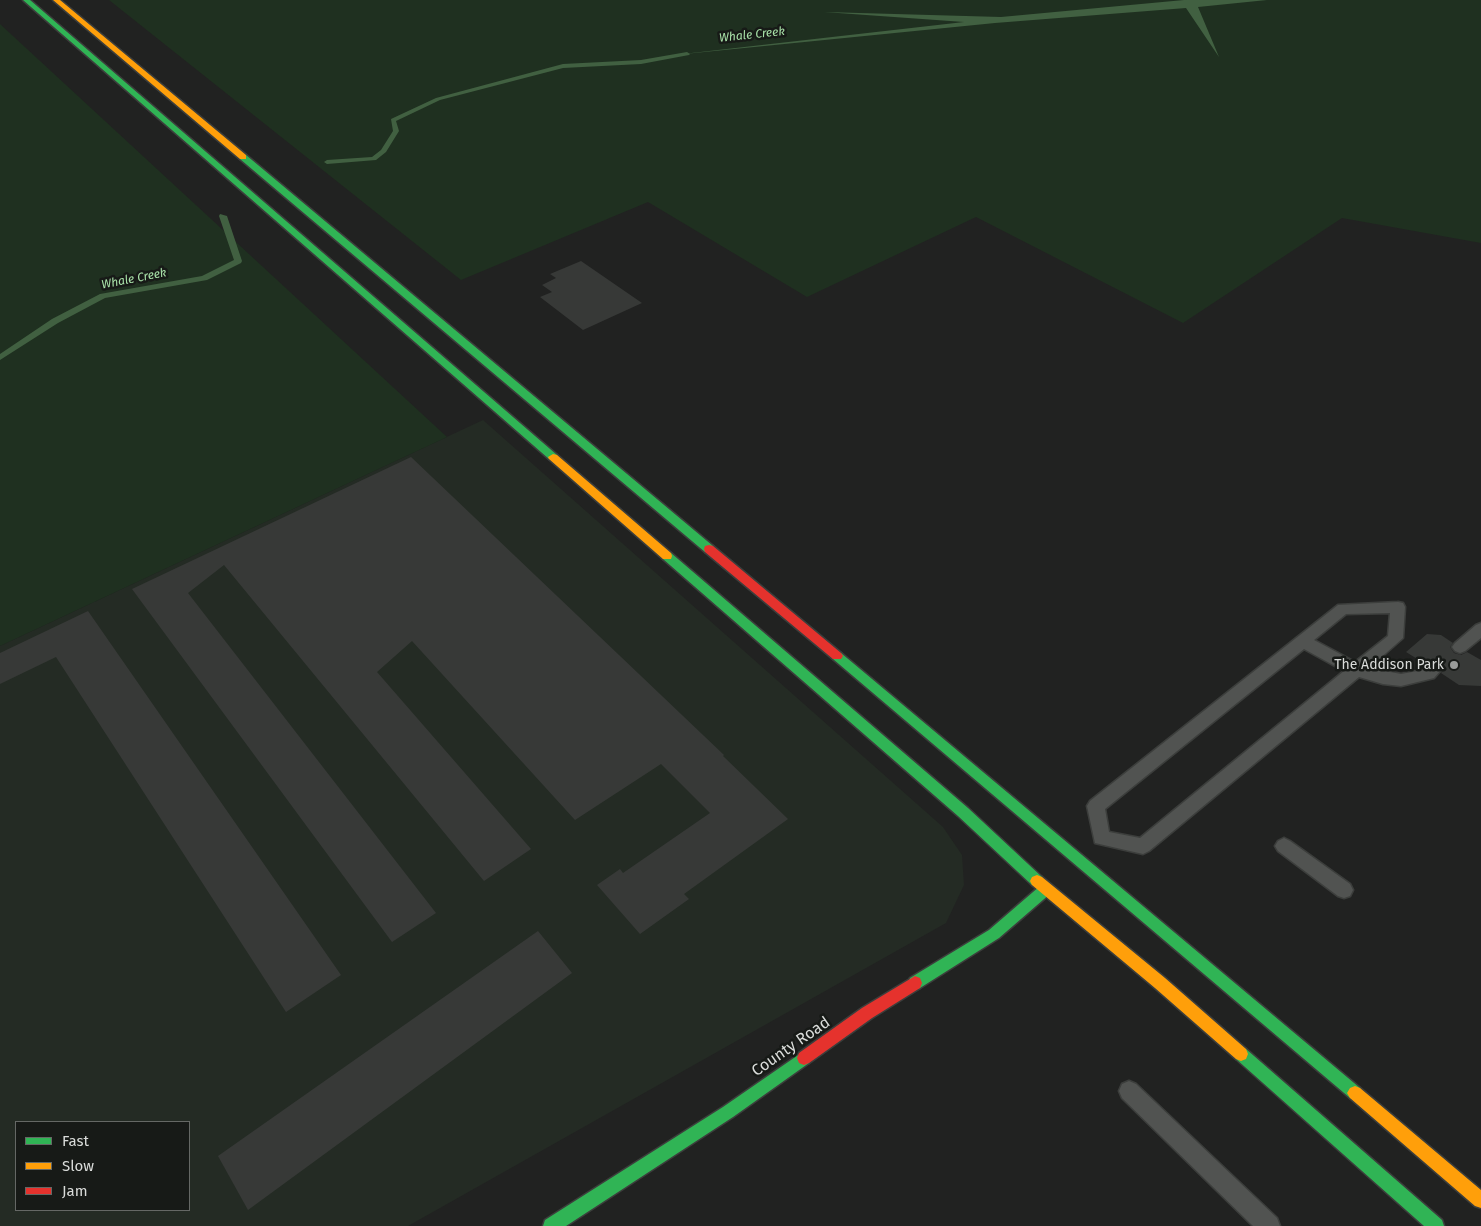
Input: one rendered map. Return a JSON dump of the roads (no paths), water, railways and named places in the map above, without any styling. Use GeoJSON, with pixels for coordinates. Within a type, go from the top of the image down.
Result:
{"type":"FeatureCollection","features":[{"type":"Feature","properties":{"kind":"main road"},"geometry":{"type":"LineString","coordinates":[[26,0],[1049,886],[1436,1226]]}},
{"type":"Feature","properties":{"kind":"main road"},"geometry":{"type":"LineString","coordinates":[[56,0],[1074,861],[1481,1200]]}},
{"type":"Feature","properties":{"kind":"main road","name":"County Road"},"geometry":{"type":"LineString","coordinates":[[550,1226],[728,1112],[867,1013],[994,934],[1049,886]]}},
{"type":"Feature","properties":{"kind":"lane"},"geometry":{"type":"LineString","coordinates":[[1398,607],[1395,638],[1143,846],[1102,838],[1096,806],[1343,609],[1398,607]]}},
{"type":"Feature","properties":{"kind":"lane"},"geometry":{"type":"LineString","coordinates":[[1460,647],[1481,629]]}},
{"type":"Feature","properties":{"kind":"lane"},"geometry":{"type":"LineString","coordinates":[[1303,641],[1356,670],[1383,678],[1401,680],[1428,674],[1434,669]]}},
{"type":"Feature","properties":{"kind":"lane"},"geometry":{"type":"LineString","coordinates":[[1074,861],[1102,838]]}},
{"type":"Feature","properties":{"kind":"lane"},"geometry":{"type":"LineString","coordinates":[[1284,846],[1344,890]]}},
{"type":"Feature","properties":{"kind":"lane"},"geometry":{"type":"LineString","coordinates":[[1129,1091],[1269,1226]]}},
{"type":"Feature","properties":{"kind":"waterway","name":"Whale Creek"},"geometry":{"type":"LineString","coordinates":[[327,162],[374,159],[384,151],[396,131],[393,120],[438,99],[563,66],[641,62],[687,54]]}},
{"type":"Feature","properties":{"kind":"waterway","name":"Whale Creek"},"geometry":{"type":"LineString","coordinates":[[0,358],[55,321],[103,296],[204,278],[238,261],[223,216]]}},
{"type":"Feature","properties":{"kind":"place","name":"The Addison Park"},"geometry":{"type":"Point","coordinates":[1454,665]}}]}
